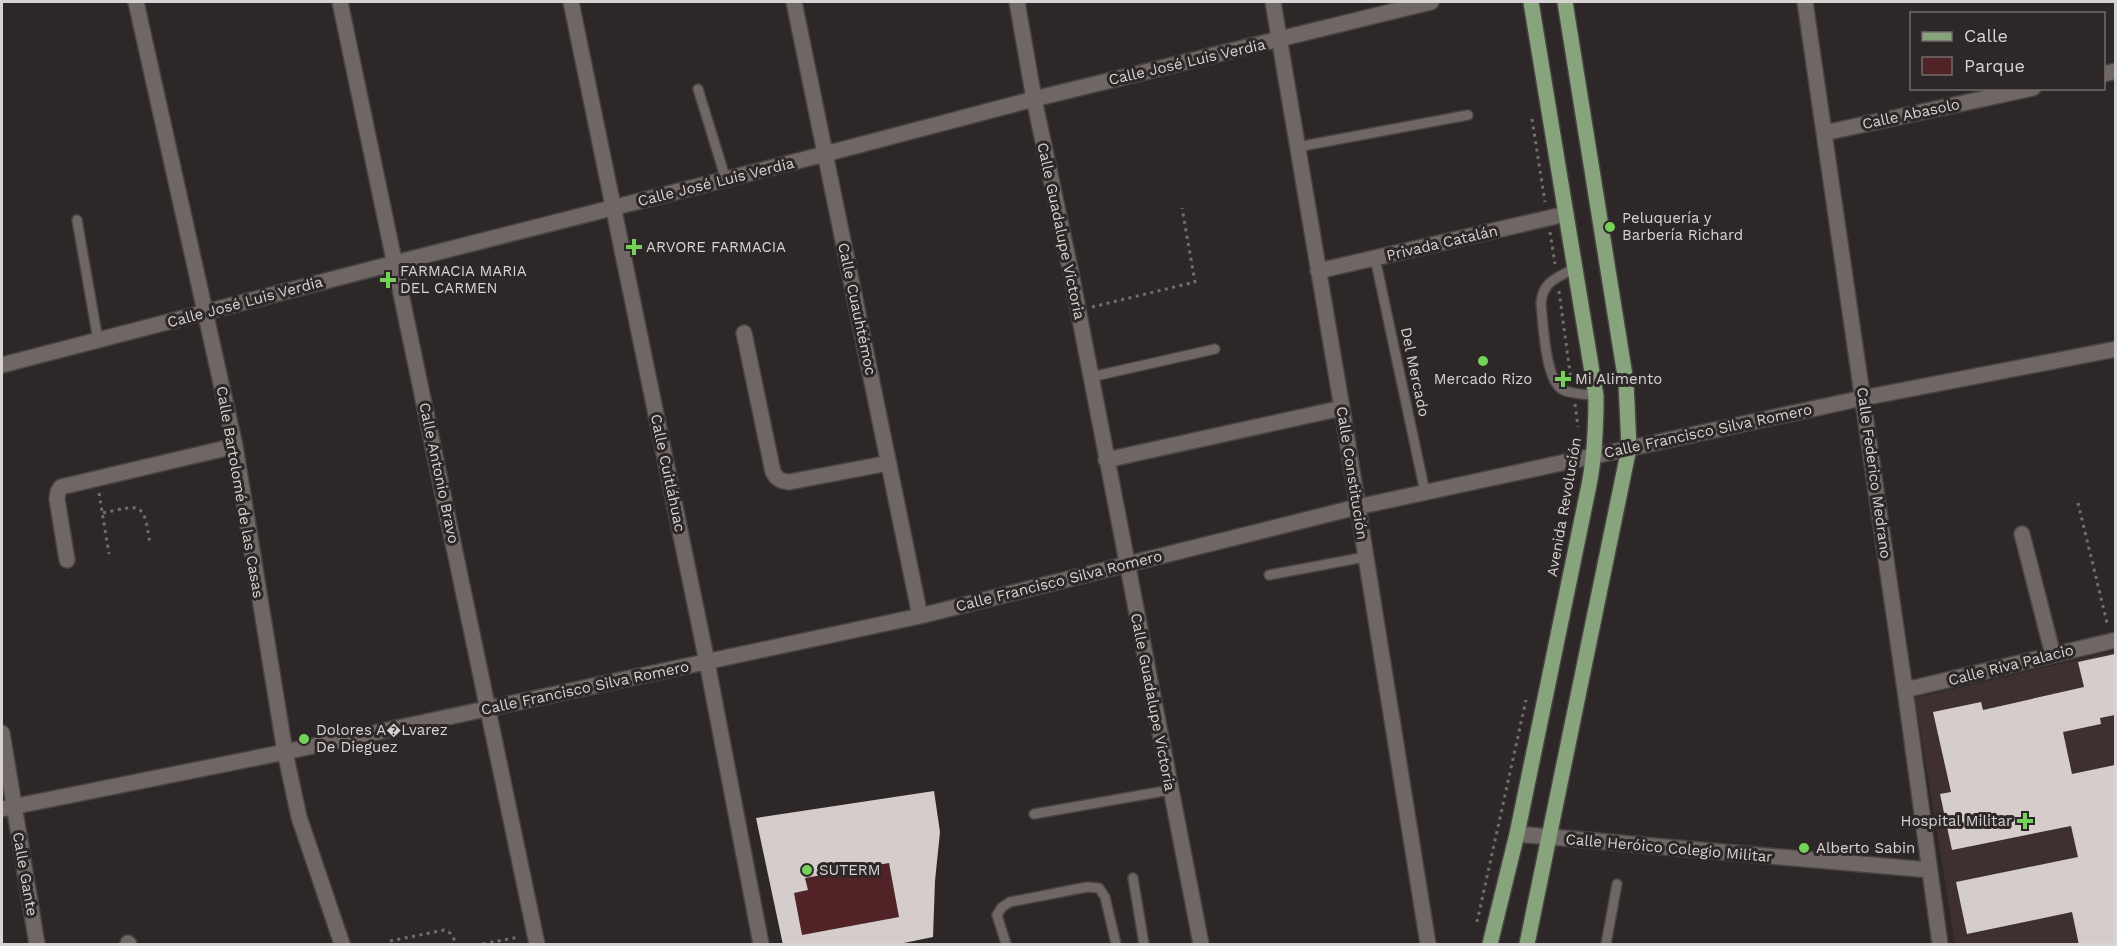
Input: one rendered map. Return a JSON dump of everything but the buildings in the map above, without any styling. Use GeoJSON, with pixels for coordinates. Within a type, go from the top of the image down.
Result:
{"type":"FeatureCollection","features":[{"type":"Feature","properties":{"kind":"main road","name":"Avenida Revolución"},"geometry":{"type":"LineString","coordinates":[[1490,945],[1516,834],[1595,456],[1596,396],[1531,2]]}},
{"type":"Feature","properties":{"kind":"main road"},"geometry":{"type":"LineString","coordinates":[[1527,945],[1629,448],[1626,382],[1565,2]]}},
{"type":"Feature","properties":{"kind":"street","name":"Calle Bartolomé de las Casas"},"geometry":{"type":"LineString","coordinates":[[136,2],[235,446],[285,752],[299,816],[342,945]]}},
{"type":"Feature","properties":{"kind":"street","name":"Calle Antonio Bravo"},"geometry":{"type":"LineString","coordinates":[[340,2],[536,939]]}},
{"type":"Feature","properties":{"kind":"street","name":"Calle Cuitláhuac"},"geometry":{"type":"LineString","coordinates":[[571,2],[707,662],[761,945]]}},
{"type":"Feature","properties":{"kind":"street","name":"Calle Cuauhtémoc"},"geometry":{"type":"LineString","coordinates":[[794,2],[920,616]]}},
{"type":"Feature","properties":{"kind":"street","name":"Calle Guadalupe Victoria"},"geometry":{"type":"LineString","coordinates":[[1017,2],[1034,99],[1078,311],[1201,945]]}},
{"type":"Feature","properties":{"kind":"street","name":"Calle Constitución"},"geometry":{"type":"LineString","coordinates":[[1273,2],[1342,408],[1428,945]]}},
{"type":"Feature","properties":{"kind":"street","name":"Calle José Luis Verdia"},"geometry":{"type":"LineString","coordinates":[[2,365],[1034,99],[1431,2]]}},
{"type":"Feature","properties":{"kind":"street","name":"Calle Federico Medrano"},"geometry":{"type":"LineString","coordinates":[[1805,2],[1940,945]]}},
{"type":"Feature","properties":{"kind":"street","name":"Calle Abasolo"},"geometry":{"type":"LineString","coordinates":[[1824,133],[2024,90]]}},
{"type":"Feature","properties":{"kind":"street","name":"Privada Catalán"},"geometry":{"type":"LineString","coordinates":[[1318,271],[1566,214]]}},
{"type":"Feature","properties":{"kind":"street"},"geometry":{"type":"LineString","coordinates":[[744,333],[773,472],[777,478],[782,482],[789,482],[889,463]]}},
{"type":"Feature","properties":{"kind":"street","name":"Calle Francisco Silva Romero"},"geometry":{"type":"LineString","coordinates":[[8,808],[285,752],[920,616],[1425,492],[1863,398],[2115,349]]}},
{"type":"Feature","properties":{"kind":"street"},"geometry":{"type":"LineString","coordinates":[[1106,460],[1342,408]]}},
{"type":"Feature","properties":{"kind":"street"},"geometry":{"type":"LineString","coordinates":[[67,560],[58,492],[61,486],[235,446]]}},
{"type":"Feature","properties":{"kind":"street"},"geometry":{"type":"LineString","coordinates":[[2022,534],[2053,655]]}},
{"type":"Feature","properties":{"kind":"street","name":"Calle Riva Palacio"},"geometry":{"type":"LineString","coordinates":[[1905,690],[2114,640]]}},
{"type":"Feature","properties":{"kind":"street","name":"Calle Gante"},"geometry":{"type":"LineString","coordinates":[[2,733],[8,808],[37,945]]}},
{"type":"Feature","properties":{"kind":"street","name":"Calle Heróico Colegio Militar"},"geometry":{"type":"LineString","coordinates":[[1516,834],[1930,870]]}},
{"type":"Feature","properties":{"kind":"lane"},"geometry":{"type":"LineString","coordinates":[[698,89],[726,180]]}},
{"type":"Feature","properties":{"kind":"lane"},"geometry":{"type":"LineString","coordinates":[[1296,147],[1468,115]]}},
{"type":"Feature","properties":{"kind":"lane"},"geometry":{"type":"LineString","coordinates":[[77,220],[98,340]]}},
{"type":"Feature","properties":{"kind":"lane","name":"Del Mercado"},"geometry":{"type":"LineString","coordinates":[[1375,258],[1425,492]]}},
{"type":"Feature","properties":{"kind":"lane"},"geometry":{"type":"LineString","coordinates":[[1575,268],[1548,284],[1542,292],[1541,303],[1550,370],[1555,382],[1563,390],[1596,396]]}},
{"type":"Feature","properties":{"kind":"lane"},"geometry":{"type":"LineString","coordinates":[[1090,377],[1215,349]]}},
{"type":"Feature","properties":{"kind":"lane"},"geometry":{"type":"LineString","coordinates":[[1269,575],[1365,557]]}},
{"type":"Feature","properties":{"kind":"lane"},"geometry":{"type":"LineString","coordinates":[[1034,814],[1170,790]]}},
{"type":"Feature","properties":{"kind":"lane"},"geometry":{"type":"LineString","coordinates":[[1133,878],[1144,945]]}},
{"type":"Feature","properties":{"kind":"lane"},"geometry":{"type":"LineString","coordinates":[[1606,945],[1617,884]]}},
{"type":"Feature","properties":{"kind":"lane"},"geometry":{"type":"LineString","coordinates":[[1006,945],[998,915],[1002,907],[1010,902],[1087,887],[1099,888],[1105,897],[1116,945]]}},
{"type":"Feature","properties":{"kind":"path"},"geometry":{"type":"LineString","coordinates":[[1078,311],[1195,282],[1182,208]]}},
{"type":"Feature","properties":{"kind":"path"},"geometry":{"type":"LineString","coordinates":[[97,477],[109,554]]}},
{"type":"Feature","properties":{"kind":"path"},"geometry":{"type":"LineString","coordinates":[[2078,503],[2114,640]]}},
{"type":"Feature","properties":{"kind":"path"},"geometry":{"type":"LineString","coordinates":[[103,513],[138,507],[146,518],[150,545]]}},
{"type":"Feature","properties":{"kind":"path"},"geometry":{"type":"LineString","coordinates":[[390,941],[444,930],[450,933],[457,945]]}},
{"type":"Feature","properties":{"kind":"path"},"geometry":{"type":"LineString","coordinates":[[483,945],[536,939]]}},
{"type":"Feature","properties":{"kind":"shaded area","name":"Hospital Militar"},"geometry":{"type":"Polygon","coordinates":[[[2115,651],[2115,944],[1955,944],[1915,698],[2115,651]]]}},
{"type":"Feature","properties":{"kind":"green space"},"geometry":{"type":"Polygon","coordinates":[[[889,863],[899,917],[802,935],[794,893],[807,890],[805,878],[889,863]]]}},
{"type":"Feature","properties":{"kind":"place","name":"Peluquería y Barbería Richard"},"geometry":{"type":"Point","coordinates":[1610,227]}},
{"type":"Feature","properties":{"kind":"place","name":"ARVORE FARMACIA"},"geometry":{"type":"Point","coordinates":[634,247]}},
{"type":"Feature","properties":{"kind":"place","name":"FARMACIA MARIA DEL CARMEN"},"geometry":{"type":"Point","coordinates":[388,280]}},
{"type":"Feature","properties":{"kind":"place","name":"Mercado Rizo"},"geometry":{"type":"Point","coordinates":[1483,361]}},
{"type":"Feature","properties":{"kind":"place","name":"Mi Alimento"},"geometry":{"type":"Point","coordinates":[1563,379]}},
{"type":"Feature","properties":{"kind":"place","name":"Dolores A�Lvarez De Dieguez"},"geometry":{"type":"Point","coordinates":[304,739]}},
{"type":"Feature","properties":{"kind":"place","name":"Hospital Militar"},"geometry":{"type":"Point","coordinates":[2025,821]}},
{"type":"Feature","properties":{"kind":"place","name":"Alberto Sabin"},"geometry":{"type":"Point","coordinates":[1804,848]}},
{"type":"Feature","properties":{"kind":"place","name":"SUTERM"},"geometry":{"type":"Point","coordinates":[807,870]}}]}
